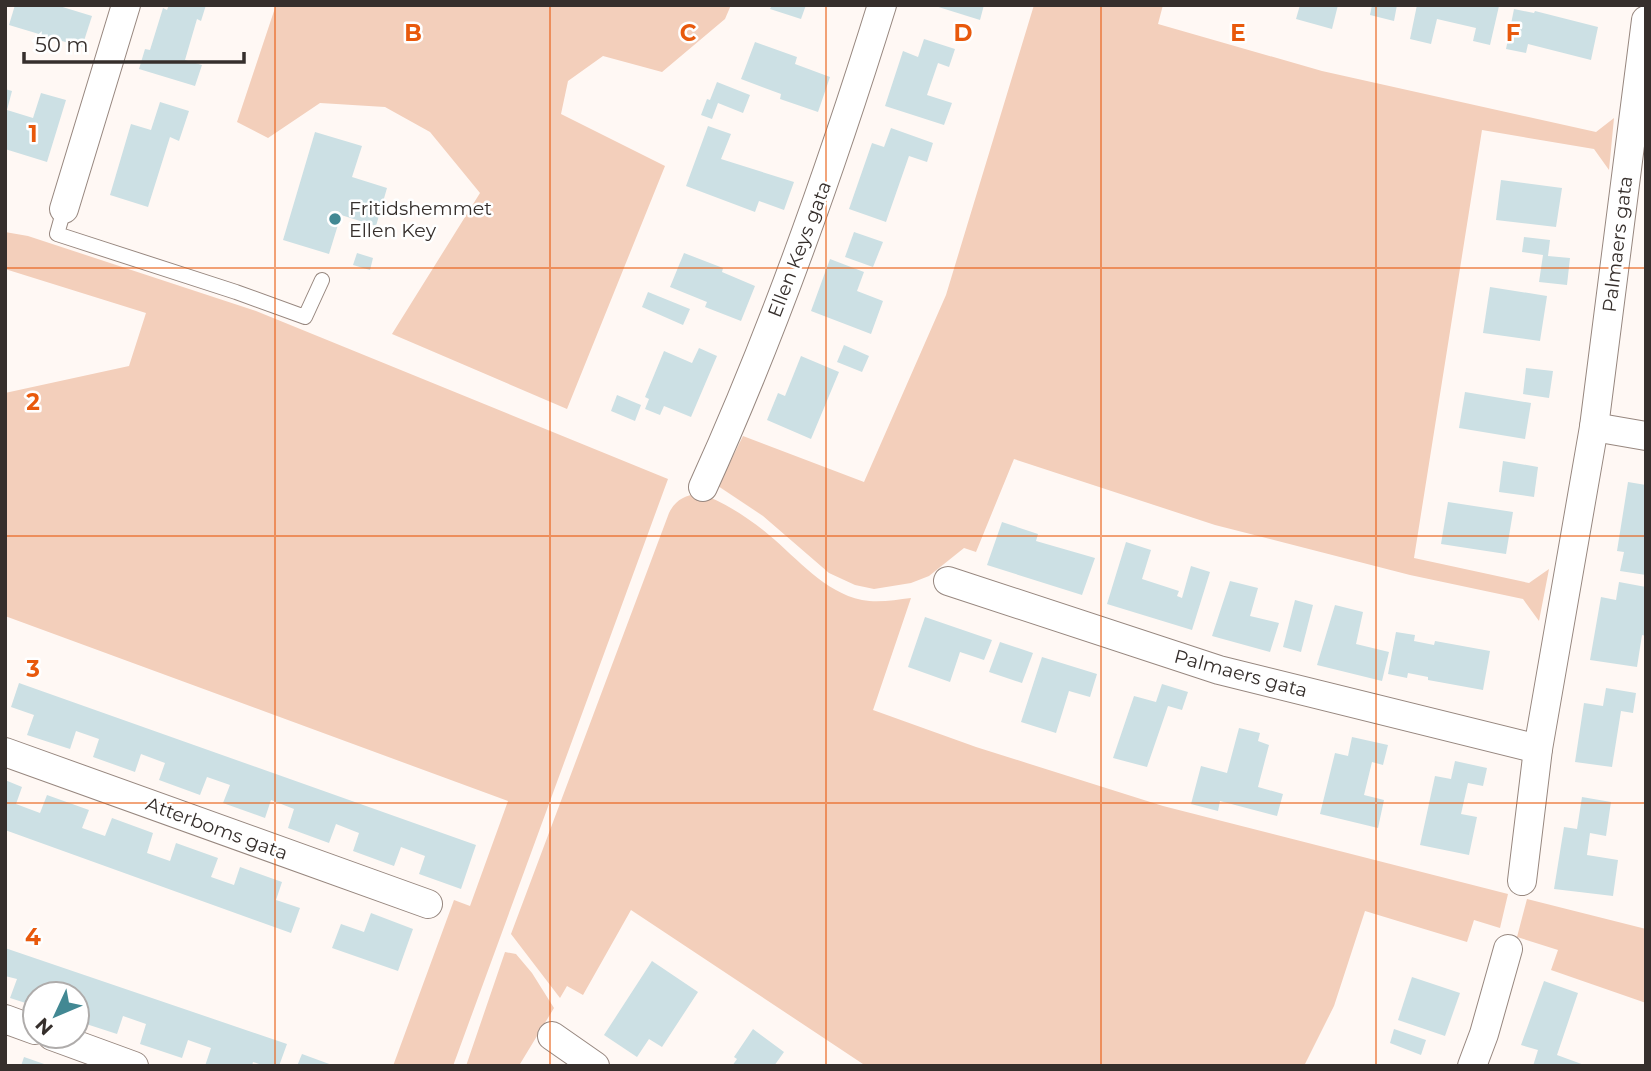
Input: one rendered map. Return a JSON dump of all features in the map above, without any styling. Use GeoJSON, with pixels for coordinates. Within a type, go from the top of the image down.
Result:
{"type":"FeatureCollection","features":[{"type":"Feature","properties":{"kind":"street"},"geometry":{"type":"LineString","coordinates":[[64,209],[126,5]]}},
{"type":"Feature","properties":{"kind":"street","name":"Ellen Keys gata"},"geometry":{"type":"LineString","coordinates":[[703,487],[789,277],[842,135],[883,5]]}},
{"type":"Feature","properties":{"kind":"street","name":"Palmaers gata"},"geometry":{"type":"LineString","coordinates":[[1522,881],[1538,749],[1594,427],[1646,20]]}},
{"type":"Feature","properties":{"kind":"street"},"geometry":{"type":"LineString","coordinates":[[1594,427],[1646,436]]}},
{"type":"Feature","properties":{"kind":"street","name":"Palmaers gata"},"geometry":{"type":"LineString","coordinates":[[948,581],[1219,670],[1538,749]]}},
{"type":"Feature","properties":{"kind":"street","name":"Atterboms gata"},"geometry":{"type":"LineString","coordinates":[[5,752],[428,904]]}},
{"type":"Feature","properties":{"kind":"street"},"geometry":{"type":"LineString","coordinates":[[1472,1066],[1508,949]]}},
{"type":"Feature","properties":{"kind":"street"},"geometry":{"type":"LineString","coordinates":[[552,1036],[595,1066]]}},
{"type":"Feature","properties":{"kind":"street"},"geometry":{"type":"LineString","coordinates":[[90,1050],[134,1066]]}},
{"type":"Feature","properties":{"kind":"lane"},"geometry":{"type":"LineString","coordinates":[[64,209],[57,234],[305,317],[322,280]]}},
{"type":"Feature","properties":{"kind":"shaded area"},"geometry":{"type":"Polygon","coordinates":[[[276,5],[731,5],[725,19],[662,72],[603,56],[568,81],[561,114],[665,166],[567,409],[392,334],[480,193],[430,132],[385,107],[320,103],[268,138],[237,122],[276,5]]]}},
{"type":"Feature","properties":{"kind":"shaded area"},"geometry":{"type":"Polygon","coordinates":[[[1034,5],[1163,5],[1158,24],[1322,71],[1596,132],[1614,118],[1609,170],[1594,149],[1482,130],[1414,558],[1529,583],[1549,569],[1539,621],[1523,599],[1410,575],[1215,525],[1014,459],[976,552],[964,548],[929,576],[911,583],[874,589],[855,585],[829,573],[763,516],[718,486],[743,436],[864,482],[946,295],[1034,5]]]}},
{"type":"Feature","properties":{"kind":"shaded area"},"geometry":{"type":"Polygon","coordinates":[[[5,232],[28,236],[256,311],[668,479],[453,1066],[393,1066],[454,900],[470,906],[508,801],[5,616],[5,393],[129,366],[146,313],[5,269],[5,232]]]}},
{"type":"Feature","properties":{"kind":"shaded area"},"geometry":{"type":"Polygon","coordinates":[[[699,493],[727,506],[753,523],[812,574],[848,596],[868,601],[911,598],[873,710],[976,747],[1163,806],[1508,894],[1500,928],[1474,920],[1467,942],[1365,911],[1334,1006],[1304,1066],[866,1066],[631,910],[583,995],[567,986],[560,998],[511,934],[669,513],[681,499],[699,493]]]}},
{"type":"Feature","properties":{"kind":"shaded area"},"geometry":{"type":"Polygon","coordinates":[[[1527,899],[1646,929],[1646,1003],[1551,970],[1558,950],[1517,937],[1527,899]]]}},
{"type":"Feature","properties":{"kind":"shaded area"},"geometry":{"type":"Polygon","coordinates":[[[505,952],[516,954],[532,973],[554,1008],[521,1066],[466,1066],[505,952]]]}},
{"type":"Feature","properties":{"kind":"building"},"geometry":{"type":"Polygon","coordinates":[[[15,5],[56,5],[92,16],[82,47],[9,25],[15,5]]]}},
{"type":"Feature","properties":{"kind":"building"},"geometry":{"type":"Polygon","coordinates":[[[169,5],[206,5],[201,21],[197,19],[185,60],[202,65],[195,86],[139,69],[145,49],[150,50],[163,8],[167,10],[169,5]]]}},
{"type":"Feature","properties":{"kind":"building"},"geometry":{"type":"Polygon","coordinates":[[[772,5],[806,5],[801,19],[770,9],[772,5]]]}},
{"type":"Feature","properties":{"kind":"building"},"geometry":{"type":"Polygon","coordinates":[[[932,5],[984,5],[980,20],[932,5]]]}},
{"type":"Feature","properties":{"kind":"building"},"geometry":{"type":"Polygon","coordinates":[[[1300,5],[1338,5],[1332,29],[1296,19],[1300,5]]]}},
{"type":"Feature","properties":{"kind":"building"},"geometry":{"type":"Polygon","coordinates":[[[1372,5],[1397,5],[1394,21],[1370,15],[1372,5]]]}},
{"type":"Feature","properties":{"kind":"building"},"geometry":{"type":"Polygon","coordinates":[[[1417,5],[1499,6],[1490,45],[1473,41],[1476,28],[1437,19],[1431,44],[1410,39],[1417,5]]]}},
{"type":"Feature","properties":{"kind":"building"},"geometry":{"type":"Polygon","coordinates":[[[1514,9],[1535,11],[1598,27],[1591,60],[1528,44],[1526,53],[1506,49],[1514,9]]]}},
{"type":"Feature","properties":{"kind":"building"},"geometry":{"type":"Polygon","coordinates":[[[924,39],[955,49],[949,67],[938,63],[927,95],[952,103],[944,125],[885,106],[903,51],[918,57],[924,39]]]}},
{"type":"Feature","properties":{"kind":"building"},"geometry":{"type":"Polygon","coordinates":[[[755,42],[797,57],[795,64],[830,77],[818,112],[780,99],[781,94],[741,79],[755,42]]]}},
{"type":"Feature","properties":{"kind":"building"},"geometry":{"type":"Polygon","coordinates":[[[717,82],[750,95],[743,113],[718,103],[712,119],[701,115],[717,82]]]}},
{"type":"Feature","properties":{"kind":"building"},"geometry":{"type":"Polygon","coordinates":[[[5,89],[12,91],[7,110],[33,118],[41,93],[66,100],[47,162],[5,149],[5,89]]]}},
{"type":"Feature","properties":{"kind":"building"},"geometry":{"type":"Polygon","coordinates":[[[160,102],[189,111],[179,141],[170,137],[148,207],[110,195],[131,124],[151,130],[160,102]]]}},
{"type":"Feature","properties":{"kind":"building"},"geometry":{"type":"Polygon","coordinates":[[[708,126],[731,134],[721,159],[794,182],[784,210],[759,201],[755,212],[686,186],[708,126]]]}},
{"type":"Feature","properties":{"kind":"building"},"geometry":{"type":"Polygon","coordinates":[[[891,128],[933,143],[927,162],[909,156],[886,222],[849,209],[872,143],[884,147],[891,128]]]}},
{"type":"Feature","properties":{"kind":"building"},"geometry":{"type":"Polygon","coordinates":[[[315,132],[362,146],[352,177],[387,188],[376,226],[341,215],[329,254],[283,240],[315,132]]]}},
{"type":"Feature","properties":{"kind":"building"},"geometry":{"type":"Polygon","coordinates":[[[1501,180],[1562,188],[1556,227],[1496,220],[1501,180]]]}},
{"type":"Feature","properties":{"kind":"building"},"geometry":{"type":"Polygon","coordinates":[[[854,232],[883,242],[873,267],[845,257],[854,232]]]}},
{"type":"Feature","properties":{"kind":"building"},"geometry":{"type":"Polygon","coordinates":[[[1524,237],[1550,240],[1548,256],[1570,258],[1567,285],[1539,282],[1543,255],[1522,252],[1524,237]]]}},
{"type":"Feature","properties":{"kind":"building"},"geometry":{"type":"Polygon","coordinates":[[[357,253],[373,258],[370,270],[353,265],[357,253]]]}},
{"type":"Feature","properties":{"kind":"building"},"geometry":{"type":"Polygon","coordinates":[[[684,253],[723,268],[722,272],[755,286],[741,321],[705,307],[707,302],[670,287],[684,253]]]}},
{"type":"Feature","properties":{"kind":"building"},"geometry":{"type":"Polygon","coordinates":[[[830,259],[864,272],[857,291],[883,301],[871,334],[811,311],[830,259]]]}},
{"type":"Feature","properties":{"kind":"building"},"geometry":{"type":"Polygon","coordinates":[[[1490,287],[1547,296],[1540,341],[1483,333],[1490,287]]]}},
{"type":"Feature","properties":{"kind":"building"},"geometry":{"type":"Polygon","coordinates":[[[648,292],[690,309],[683,325],[642,307],[648,292]]]}},
{"type":"Feature","properties":{"kind":"building"},"geometry":{"type":"Polygon","coordinates":[[[844,345],[869,356],[862,372],[837,362],[844,345]]]}},
{"type":"Feature","properties":{"kind":"building"},"geometry":{"type":"Polygon","coordinates":[[[699,348],[717,356],[691,417],[664,406],[660,415],[645,409],[649,399],[645,397],[664,351],[692,363],[699,348]]]}},
{"type":"Feature","properties":{"kind":"building"},"geometry":{"type":"Polygon","coordinates":[[[801,356],[839,372],[811,439],[767,420],[778,393],[785,396],[801,356]]]}},
{"type":"Feature","properties":{"kind":"building"},"geometry":{"type":"Polygon","coordinates":[[[1526,368],[1553,371],[1549,398],[1523,394],[1526,368]]]}},
{"type":"Feature","properties":{"kind":"building"},"geometry":{"type":"Polygon","coordinates":[[[1465,392],[1531,403],[1525,439],[1459,428],[1465,392]]]}},
{"type":"Feature","properties":{"kind":"building"},"geometry":{"type":"Polygon","coordinates":[[[617,395],[641,405],[635,421],[611,411],[617,395]]]}},
{"type":"Feature","properties":{"kind":"building"},"geometry":{"type":"Polygon","coordinates":[[[1503,461],[1538,467],[1534,497],[1499,492],[1503,461]]]}},
{"type":"Feature","properties":{"kind":"building"},"geometry":{"type":"Polygon","coordinates":[[[1628,482],[1646,485],[1646,575],[1620,571],[1624,552],[1617,551],[1628,482]]]}},
{"type":"Feature","properties":{"kind":"building"},"geometry":{"type":"Polygon","coordinates":[[[1448,502],[1513,512],[1506,554],[1441,544],[1448,502]]]}},
{"type":"Feature","properties":{"kind":"building"},"geometry":{"type":"Polygon","coordinates":[[[1002,522],[1038,534],[1036,541],[1095,558],[1082,595],[987,565],[1002,522]]]}},
{"type":"Feature","properties":{"kind":"building"},"geometry":{"type":"Polygon","coordinates":[[[1126,542],[1151,550],[1142,579],[1179,591],[1177,596],[1182,598],[1191,566],[1210,572],[1192,630],[1107,604],[1126,542]]]}},
{"type":"Feature","properties":{"kind":"building"},"geometry":{"type":"Polygon","coordinates":[[[1230,581],[1258,588],[1250,616],[1279,623],[1270,652],[1212,636],[1230,581]]]}},
{"type":"Feature","properties":{"kind":"building"},"geometry":{"type":"Polygon","coordinates":[[[1619,582],[1646,587],[1646,636],[1642,635],[1637,667],[1590,660],[1601,597],[1616,600],[1619,582]]]}},
{"type":"Feature","properties":{"kind":"building"},"geometry":{"type":"Polygon","coordinates":[[[1295,600],[1313,605],[1301,652],[1283,647],[1295,600]]]}},
{"type":"Feature","properties":{"kind":"building"},"geometry":{"type":"Polygon","coordinates":[[[1335,605],[1363,612],[1356,644],[1389,652],[1382,681],[1317,665],[1335,605]]]}},
{"type":"Feature","properties":{"kind":"building"},"geometry":{"type":"Polygon","coordinates":[[[925,617],[992,640],[984,660],[960,652],[950,682],[908,667],[925,617]]]}},
{"type":"Feature","properties":{"kind":"building"},"geometry":{"type":"Polygon","coordinates":[[[1396,632],[1415,635],[1414,641],[1434,645],[1435,641],[1490,651],[1483,690],[1428,680],[1428,677],[1408,673],[1407,678],[1388,674],[1396,632]]]}},
{"type":"Feature","properties":{"kind":"building"},"geometry":{"type":"Polygon","coordinates":[[[1000,642],[1033,653],[1022,683],[989,672],[1000,642]]]}},
{"type":"Feature","properties":{"kind":"building"},"geometry":{"type":"Polygon","coordinates":[[[1042,657],[1097,674],[1090,697],[1069,691],[1056,733],[1021,722],[1042,657]]]}},
{"type":"Feature","properties":{"kind":"building"},"geometry":{"type":"Polygon","coordinates":[[[19,683],[476,845],[461,889],[419,874],[425,856],[401,847],[394,866],[353,851],[359,833],[336,824],[329,843],[288,828],[294,809],[271,800],[265,818],[223,803],[230,785],[207,777],[200,795],[159,780],[165,763],[141,754],[135,772],[93,757],[99,739],[76,731],[70,749],[27,735],[34,715],[11,707],[19,683]]]}},
{"type":"Feature","properties":{"kind":"building"},"geometry":{"type":"Polygon","coordinates":[[[1162,684],[1188,692],[1182,710],[1168,706],[1147,767],[1113,758],[1134,696],[1156,702],[1162,684]]]}},
{"type":"Feature","properties":{"kind":"building"},"geometry":{"type":"Polygon","coordinates":[[[1606,688],[1636,693],[1633,713],[1621,711],[1612,767],[1575,762],[1584,703],[1603,706],[1606,688]]]}},
{"type":"Feature","properties":{"kind":"building"},"geometry":{"type":"Polygon","coordinates":[[[1239,728],[1260,733],[1258,741],[1269,745],[1258,787],[1283,794],[1277,816],[1220,801],[1218,811],[1191,804],[1201,766],[1227,773],[1239,728]]]}},
{"type":"Feature","properties":{"kind":"building"},"geometry":{"type":"Polygon","coordinates":[[[1352,737],[1388,745],[1383,765],[1372,762],[1364,795],[1384,800],[1378,828],[1320,814],[1335,753],[1348,756],[1352,737]]]}},
{"type":"Feature","properties":{"kind":"building"},"geometry":{"type":"Polygon","coordinates":[[[1455,761],[1487,768],[1483,786],[1468,783],[1461,814],[1477,817],[1469,855],[1420,845],[1435,776],[1451,779],[1455,761]]]}},
{"type":"Feature","properties":{"kind":"building"},"geometry":{"type":"Polygon","coordinates":[[[5,780],[22,787],[16,804],[40,813],[47,795],[89,810],[82,828],[105,836],[112,818],[153,833],[147,853],[170,861],[176,843],[218,858],[211,877],[234,885],[240,867],[282,882],[276,900],[300,908],[291,933],[5,830],[5,780]]]}},
{"type":"Feature","properties":{"kind":"building"},"geometry":{"type":"Polygon","coordinates":[[[1582,797],[1611,802],[1606,836],[1590,833],[1587,855],[1618,860],[1613,896],[1554,889],[1564,827],[1577,829],[1582,797]]]}},
{"type":"Feature","properties":{"kind":"building"},"geometry":{"type":"Polygon","coordinates":[[[371,913],[413,929],[398,971],[332,948],[341,924],[364,932],[371,913]]]}},
{"type":"Feature","properties":{"kind":"building"},"geometry":{"type":"Polygon","coordinates":[[[5,948],[287,1044],[279,1066],[265,1066],[253,1062],[252,1066],[205,1066],[211,1048],[188,1040],[182,1058],[140,1044],[146,1024],[123,1016],[117,1034],[91,1026],[91,980],[21,980],[21,1002],[10,998],[17,979],[5,976],[5,948]]]}},
{"type":"Feature","properties":{"kind":"building"},"geometry":{"type":"Polygon","coordinates":[[[652,961],[698,992],[662,1047],[649,1039],[637,1057],[604,1035],[652,961]]]}},
{"type":"Feature","properties":{"kind":"building"},"geometry":{"type":"Polygon","coordinates":[[[1412,977],[1460,993],[1445,1036],[1398,1020],[1412,977]]]}},
{"type":"Feature","properties":{"kind":"building"},"geometry":{"type":"Polygon","coordinates":[[[1544,981],[1578,993],[1557,1055],[1587,1066],[1533,1066],[1538,1050],[1521,1045],[1544,981]]]}},
{"type":"Feature","properties":{"kind":"building"},"geometry":{"type":"Polygon","coordinates":[[[753,1029],[784,1052],[774,1066],[732,1066],[737,1059],[734,1057],[753,1029]]]}},
{"type":"Feature","properties":{"kind":"building"},"geometry":{"type":"Polygon","coordinates":[[[1394,1029],[1426,1040],[1421,1055],[1390,1043],[1394,1029]]]}},
{"type":"Feature","properties":{"kind":"building"},"geometry":{"type":"Polygon","coordinates":[[[302,1054],[332,1065],[332,1066],[297,1066],[302,1054]]]}},
{"type":"Feature","properties":{"kind":"building"},"geometry":{"type":"Polygon","coordinates":[[[24,1057],[47,1065],[47,1066],[21,1066],[24,1057]]]}},
{"type":"Feature","properties":{"kind":"place","name":"Fritidshemmet Ellen Key"},"geometry":{"type":"Point","coordinates":[335,219]}}]}
